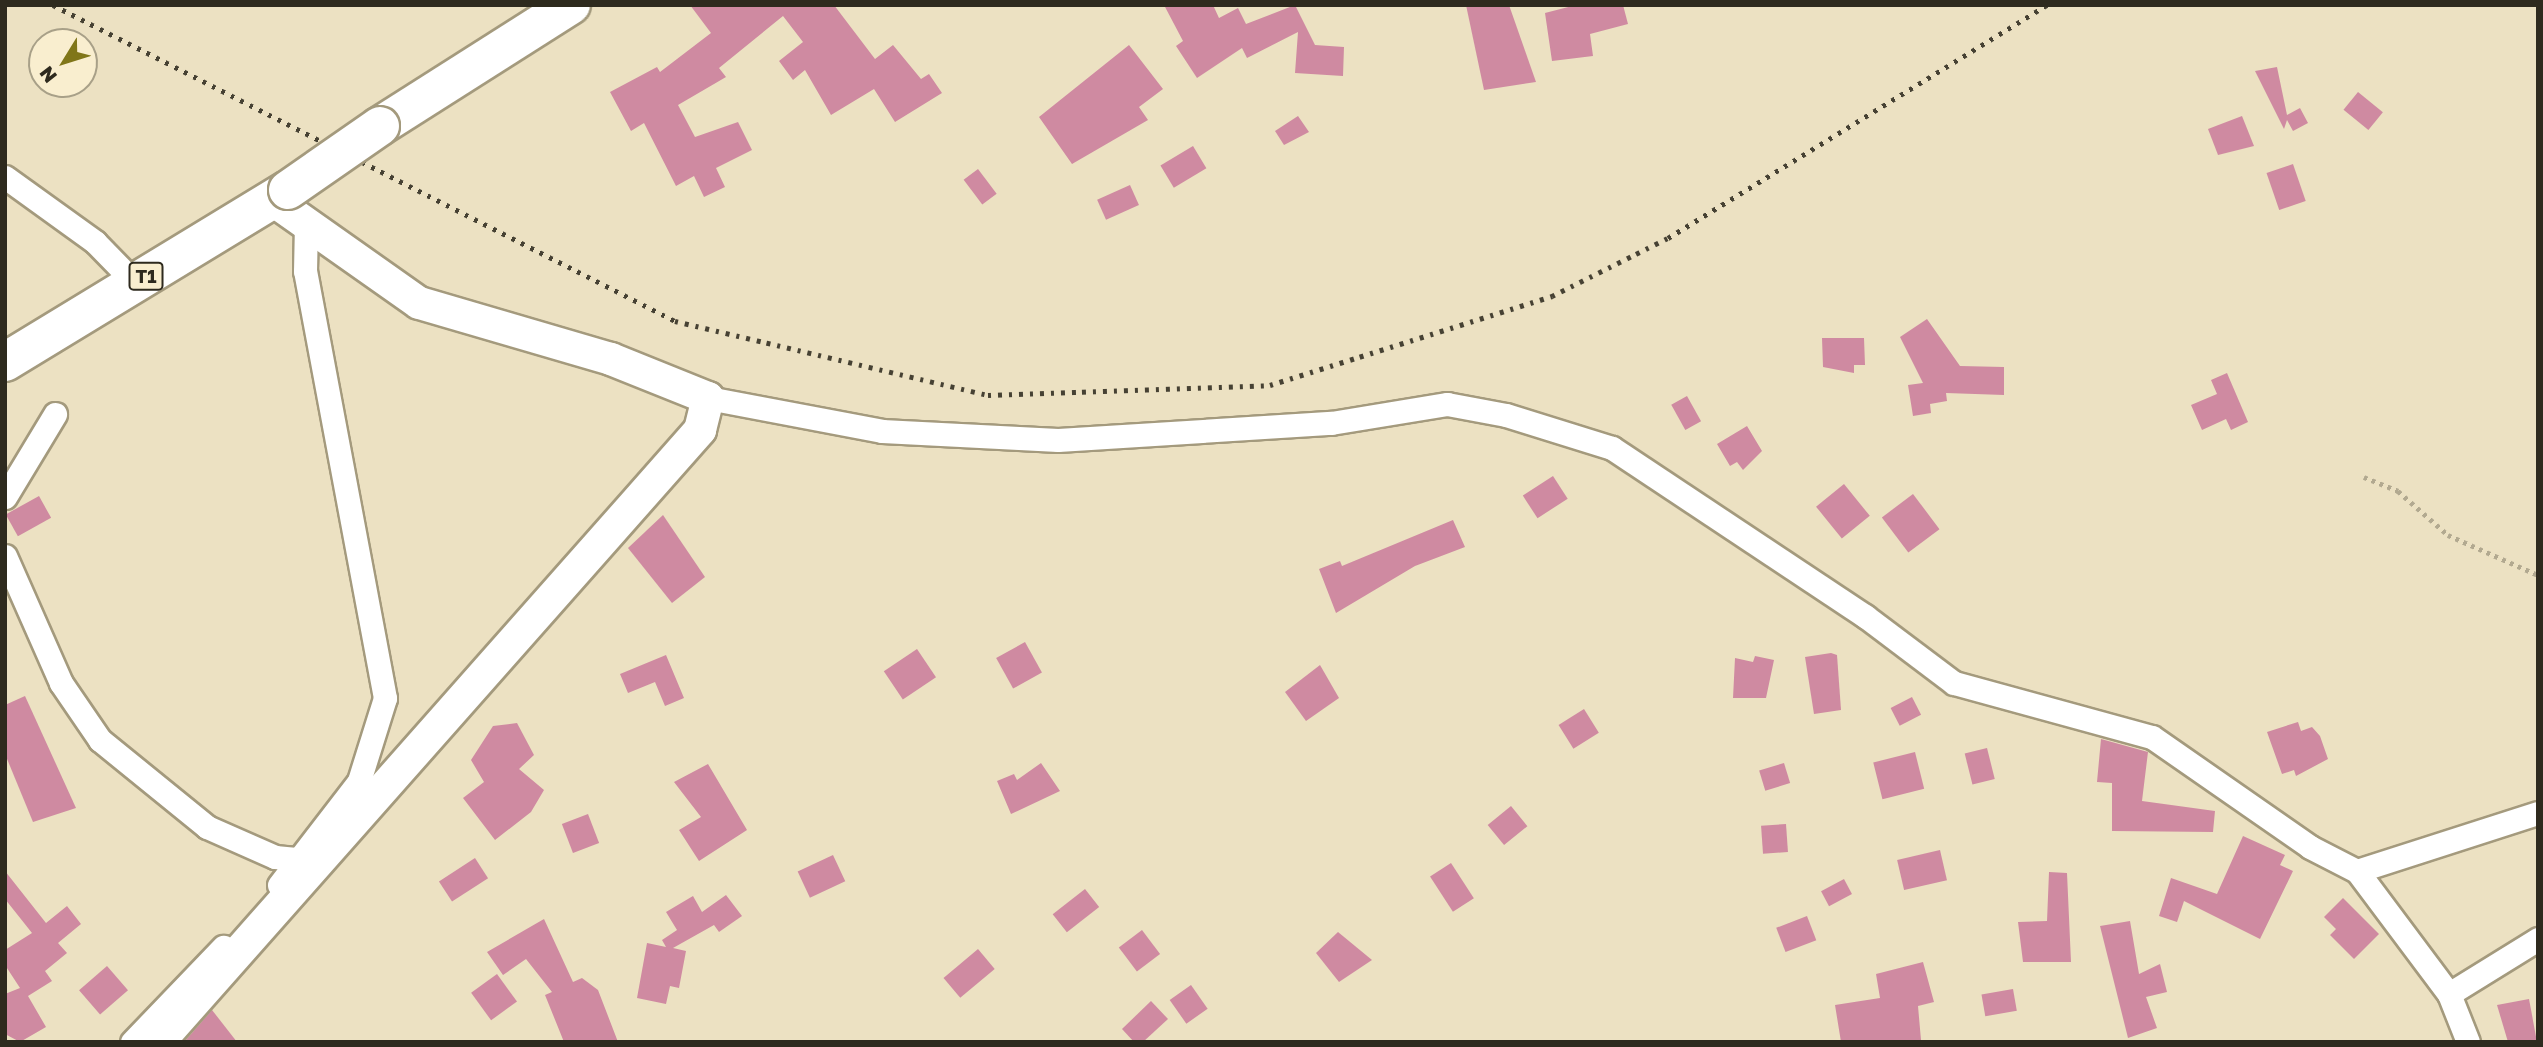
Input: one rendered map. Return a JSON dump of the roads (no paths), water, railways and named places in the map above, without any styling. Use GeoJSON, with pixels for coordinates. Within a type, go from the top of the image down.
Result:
{"type":"FeatureCollection","features":[{"type":"Feature","properties":{"kind":"highway","name":"T1"},"geometry":{"type":"LineString","coordinates":[[5,362],[281,195],[380,126],[571,5]]}},
{"type":"Feature","properties":{"kind":"street"},"geometry":{"type":"LineString","coordinates":[[5,177],[95,242],[135,283]]}},
{"type":"Feature","properties":{"kind":"street"},"geometry":{"type":"LineString","coordinates":[[281,195],[306,224],[419,303],[611,359],[708,398],[883,431],[1058,440],[1331,423],[1447,404],[1506,415],[1612,448],[1865,616],[1954,683],[2152,737],[2310,847],[2357,871],[2449,994],[2468,1042]]}},
{"type":"Feature","properties":{"kind":"street"},"geometry":{"type":"LineString","coordinates":[[132,1042],[299,859],[359,781],[385,698],[305,271],[306,224]]}},
{"type":"Feature","properties":{"kind":"street"},"geometry":{"type":"LineString","coordinates":[[159,1042],[700,430],[708,398]]}},
{"type":"Feature","properties":{"kind":"street"},"geometry":{"type":"LineString","coordinates":[[5,497],[55,414]]}},
{"type":"Feature","properties":{"kind":"street"},"geometry":{"type":"LineString","coordinates":[[5,556],[61,682],[100,740],[206,827],[275,857],[299,859]]}},
{"type":"Feature","properties":{"kind":"street"},"geometry":{"type":"LineString","coordinates":[[2357,871],[2538,813]]}},
{"type":"Feature","properties":{"kind":"street"},"geometry":{"type":"LineString","coordinates":[[2449,994],[2538,939]]}},
{"type":"Feature","properties":{"kind":"railway"},"geometry":{"type":"LineString","coordinates":[[53,5],[675,321],[988,395],[1270,385],[1552,296],[1668,238],[2047,5]]}}]}
